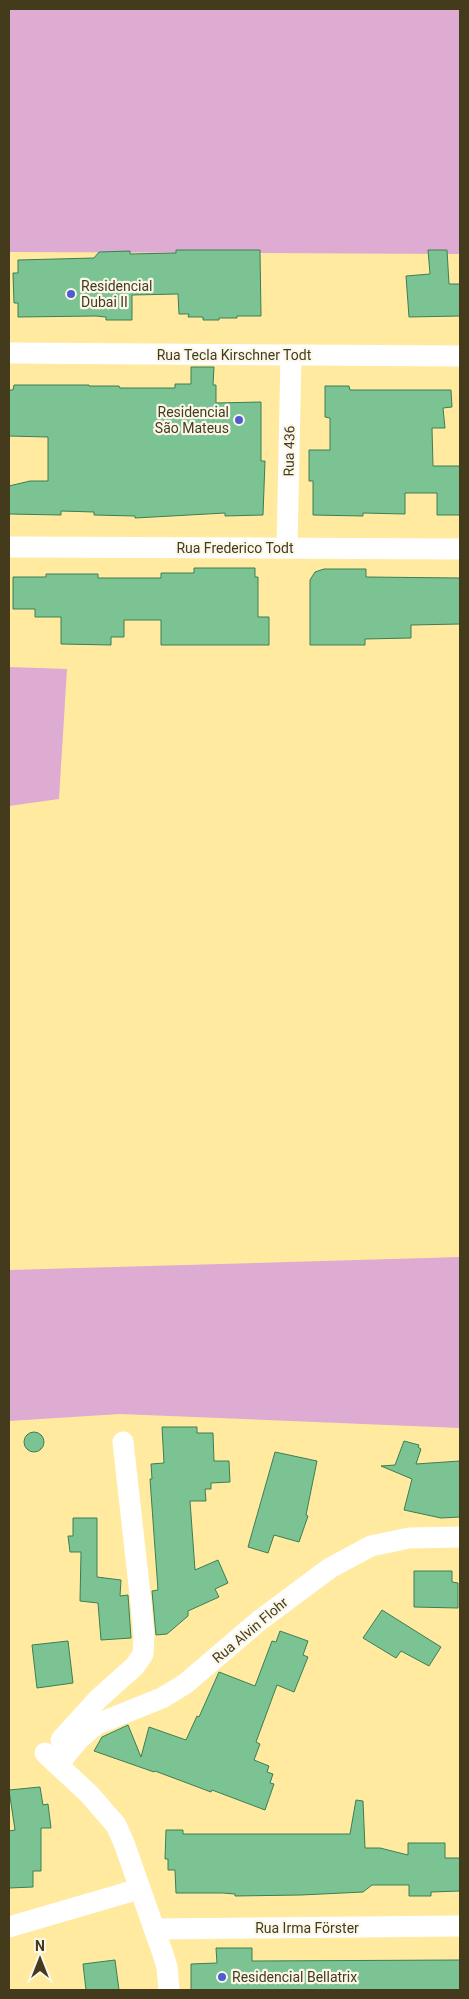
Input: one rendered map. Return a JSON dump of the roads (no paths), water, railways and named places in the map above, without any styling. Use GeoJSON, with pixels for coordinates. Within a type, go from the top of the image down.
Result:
{"type":"FeatureCollection","features":[{"type":"Feature","properties":{"kind":"street","name":"Rua Tecla Kirschner Todt"},"geometry":{"type":"LineString","coordinates":[[9,353],[460,356]]}},
{"type":"Feature","properties":{"kind":"street","name":"Rua 436"},"geometry":{"type":"LineString","coordinates":[[287,548],[291,355]]}},
{"type":"Feature","properties":{"kind":"street","name":"Rua Frederico Todt"},"geometry":{"type":"LineString","coordinates":[[9,546],[460,549]]}},
{"type":"Feature","properties":{"kind":"street"},"geometry":{"type":"LineString","coordinates":[[123,1442],[141,1603],[143,1654],[135,1666],[98,1699],[50,1758],[89,1794],[116,1825],[167,1967],[169,1990]]}},
{"type":"Feature","properties":{"kind":"street","name":"Rua Alvin Flohr"},"geometry":{"type":"LineString","coordinates":[[50,1758],[80,1739],[97,1724],[162,1698],[185,1684],[260,1620],[330,1568],[371,1546],[408,1538],[460,1537]]}},
{"type":"Feature","properties":{"kind":"street"},"geometry":{"type":"LineString","coordinates":[[9,1927],[139,1889]]}},
{"type":"Feature","properties":{"kind":"street","name":"Rua Irma Förster"},"geometry":{"type":"LineString","coordinates":[[154,1929],[460,1926]]}},
{"type":"Feature","properties":{"kind":"place","name":"Residencial Dubai II"},"geometry":{"type":"Point","coordinates":[71,294]}},
{"type":"Feature","properties":{"kind":"place","name":"Residencial São Mateus"},"geometry":{"type":"Point","coordinates":[239,420]}},
{"type":"Feature","properties":{"kind":"place","name":"Residencial Bellatrix"},"geometry":{"type":"Point","coordinates":[222,1977]}}]}
